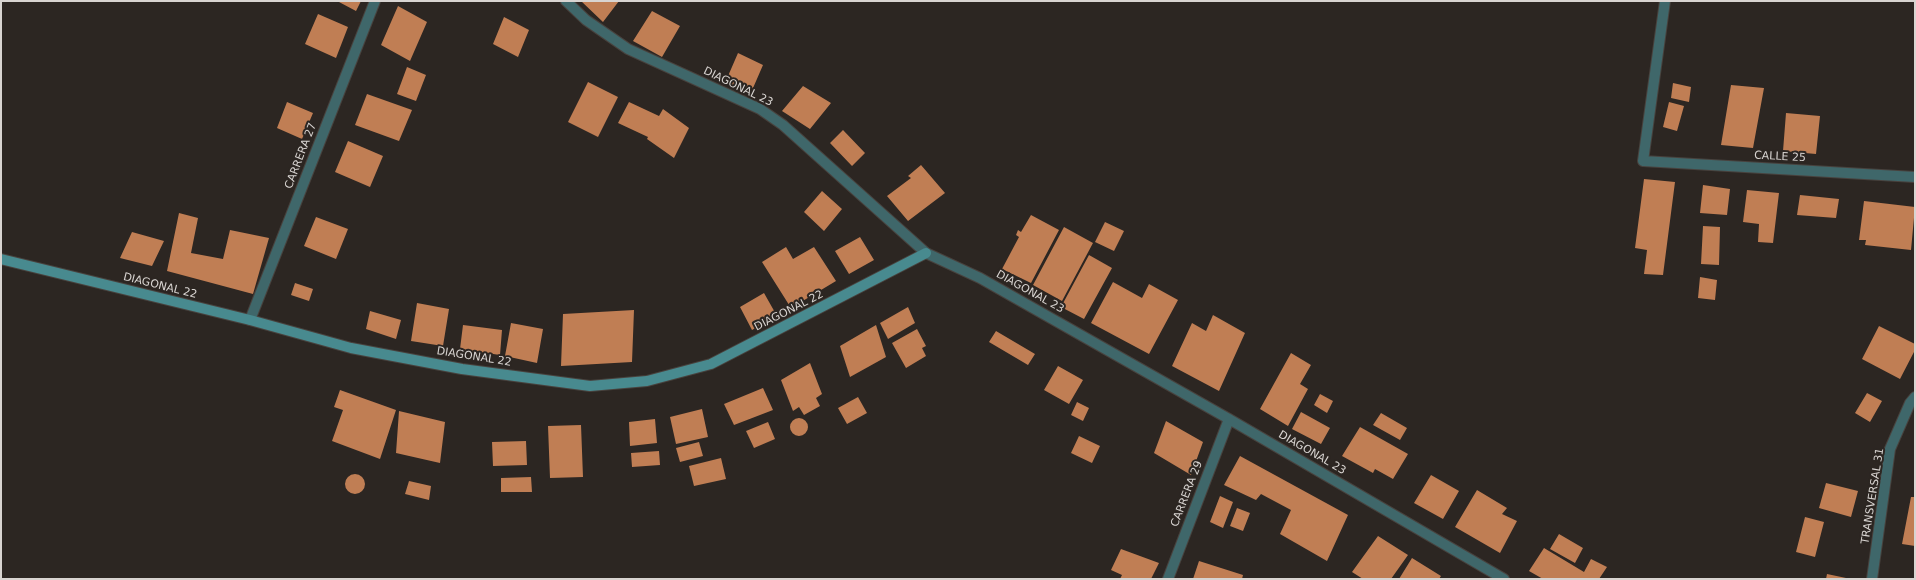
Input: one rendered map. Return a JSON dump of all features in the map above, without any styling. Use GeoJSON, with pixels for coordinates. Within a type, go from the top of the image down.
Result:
{"type":"FeatureCollection","features":[{"type":"Feature","properties":{"kind":"street","name":"CARRERA 27"},"geometry":{"type":"LineString","coordinates":[[250,320],[376,1]]}},
{"type":"Feature","properties":{"kind":"street","name":"DIAGONAL 23"},"geometry":{"type":"LineString","coordinates":[[566,1],[586,20],[628,49],[760,109],[783,125],[926,253],[980,278],[1229,419],[1504,579]]}},
{"type":"Feature","properties":{"kind":"street","name":"CALLE 25"},"geometry":{"type":"LineString","coordinates":[[1665,1],[1643,161],[1915,177]]}},
{"type":"Feature","properties":{"kind":"street","name":"DIAGONAL 22"},"geometry":{"type":"LineString","coordinates":[[1,260],[250,320],[351,348],[462,369],[590,386],[647,381],[711,364],[926,253]]}},
{"type":"Feature","properties":{"kind":"street","name":"TRANSVERSAL 31"},"geometry":{"type":"LineString","coordinates":[[1872,579],[1890,449],[1910,403],[1915,397]]}},
{"type":"Feature","properties":{"kind":"street","name":"CARRERA 29"},"geometry":{"type":"LineString","coordinates":[[1168,579],[1229,419]]}},
{"type":"Feature","properties":{"kind":"building"},"geometry":{"type":"Polygon","coordinates":[[[339,1],[361,1],[356,11],[339,1]]]}},
{"type":"Feature","properties":{"kind":"building"},"geometry":{"type":"Polygon","coordinates":[[[581,1],[619,1],[603,22],[581,1]]]}},
{"type":"Feature","properties":{"kind":"building"},"geometry":{"type":"Polygon","coordinates":[[[398,6],[427,22],[410,61],[381,45],[398,6]]]}},
{"type":"Feature","properties":{"kind":"building"},"geometry":{"type":"Polygon","coordinates":[[[652,11],[680,26],[662,57],[633,41],[652,11]]]}},
{"type":"Feature","properties":{"kind":"building"},"geometry":{"type":"Polygon","coordinates":[[[318,14],[348,27],[336,58],[305,44],[318,14]]]}},
{"type":"Feature","properties":{"kind":"building"},"geometry":{"type":"Polygon","coordinates":[[[504,17],[529,30],[518,57],[493,44],[504,17]]]}},
{"type":"Feature","properties":{"kind":"building"},"geometry":{"type":"Polygon","coordinates":[[[738,53],[763,65],[750,95],[725,83],[738,53]]]}},
{"type":"Feature","properties":{"kind":"building"},"geometry":{"type":"Polygon","coordinates":[[[407,67],[426,75],[416,101],[397,94],[407,67]]]}},
{"type":"Feature","properties":{"kind":"building"},"geometry":{"type":"Polygon","coordinates":[[[588,82],[618,97],[598,137],[568,122],[588,82]]]}},
{"type":"Feature","properties":{"kind":"building"},"geometry":{"type":"Polygon","coordinates":[[[1673,83],[1691,87],[1689,102],[1671,98],[1673,83]]]}},
{"type":"Feature","properties":{"kind":"building"},"geometry":{"type":"Polygon","coordinates":[[[1731,85],[1764,88],[1753,148],[1721,145],[1731,85]]]}},
{"type":"Feature","properties":{"kind":"building"},"geometry":{"type":"Polygon","coordinates":[[[803,86],[831,103],[810,129],[782,111],[803,86]]]}},
{"type":"Feature","properties":{"kind":"building"},"geometry":{"type":"Polygon","coordinates":[[[367,94],[412,110],[399,141],[355,125],[367,94]]]}},
{"type":"Feature","properties":{"kind":"building"},"geometry":{"type":"Polygon","coordinates":[[[287,102],[313,113],[302,139],[277,128],[287,102]]]}},
{"type":"Feature","properties":{"kind":"building"},"geometry":{"type":"Polygon","coordinates":[[[629,102],[659,116],[663,109],[689,128],[674,158],[647,139],[648,137],[618,123],[629,102]]]}},
{"type":"Feature","properties":{"kind":"building"},"geometry":{"type":"Polygon","coordinates":[[[1669,102],[1684,106],[1677,131],[1663,127],[1669,102]]]}},
{"type":"Feature","properties":{"kind":"building"},"geometry":{"type":"Polygon","coordinates":[[[1786,113],[1820,116],[1816,154],[1783,151],[1786,113]]]}},
{"type":"Feature","properties":{"kind":"building"},"geometry":{"type":"Polygon","coordinates":[[[843,130],[865,153],[852,166],[830,143],[843,130]]]}},
{"type":"Feature","properties":{"kind":"building"},"geometry":{"type":"Polygon","coordinates":[[[348,141],[383,156],[370,187],[335,172],[348,141]]]}},
{"type":"Feature","properties":{"kind":"building"},"geometry":{"type":"Polygon","coordinates":[[[921,165],[945,193],[908,221],[887,196],[911,178],[908,176],[921,165]]]}},
{"type":"Feature","properties":{"kind":"building"},"geometry":{"type":"Polygon","coordinates":[[[1644,179],[1675,182],[1663,275],[1644,274],[1647,250],[1635,248],[1644,179]]]}},
{"type":"Feature","properties":{"kind":"building"},"geometry":{"type":"Polygon","coordinates":[[[1703,185],[1730,189],[1727,215],[1700,213],[1703,185]]]}},
{"type":"Feature","properties":{"kind":"building"},"geometry":{"type":"Polygon","coordinates":[[[1747,190],[1779,193],[1773,243],[1758,242],[1759,224],[1743,222],[1747,190]]]}},
{"type":"Feature","properties":{"kind":"building"},"geometry":{"type":"Polygon","coordinates":[[[822,191],[842,209],[824,231],[804,212],[822,191]]]}},
{"type":"Feature","properties":{"kind":"building"},"geometry":{"type":"Polygon","coordinates":[[[1800,195],[1839,199],[1836,218],[1797,215],[1800,195]]]}},
{"type":"Feature","properties":{"kind":"building"},"geometry":{"type":"Polygon","coordinates":[[[1864,201],[1915,207],[1911,250],[1865,245],[1866,240],[1859,240],[1864,201]]]}},
{"type":"Feature","properties":{"kind":"building"},"geometry":{"type":"Polygon","coordinates":[[[179,213],[198,218],[191,253],[223,259],[230,230],[269,238],[253,294],[167,271],[179,213]]]}},
{"type":"Feature","properties":{"kind":"building"},"geometry":{"type":"Polygon","coordinates":[[[1031,215],[1059,230],[1031,283],[1002,269],[1019,237],[1016,235],[1018,230],[1021,232],[1031,215]]]}},
{"type":"Feature","properties":{"kind":"building"},"geometry":{"type":"Polygon","coordinates":[[[316,217],[348,229],[336,259],[304,246],[316,217]]]}},
{"type":"Feature","properties":{"kind":"building"},"geometry":{"type":"Polygon","coordinates":[[[1105,222],[1124,231],[1114,251],[1095,242],[1105,222]]]}},
{"type":"Feature","properties":{"kind":"building"},"geometry":{"type":"Polygon","coordinates":[[[1703,226],[1720,227],[1719,265],[1701,264],[1703,226]]]}},
{"type":"Feature","properties":{"kind":"building"},"geometry":{"type":"Polygon","coordinates":[[[1064,227],[1093,243],[1062,301],[1033,285],[1064,227]]]}},
{"type":"Feature","properties":{"kind":"building"},"geometry":{"type":"Polygon","coordinates":[[[132,232],[164,241],[152,266],[120,258],[132,232]]]}},
{"type":"Feature","properties":{"kind":"building"},"geometry":{"type":"Polygon","coordinates":[[[860,237],[874,260],[849,274],[835,251],[860,237]]]}},
{"type":"Feature","properties":{"kind":"building"},"geometry":{"type":"Polygon","coordinates":[[[786,247],[793,259],[814,247],[836,281],[791,308],[762,262],[786,247]]]}},
{"type":"Feature","properties":{"kind":"building"},"geometry":{"type":"Polygon","coordinates":[[[1089,255],[1112,268],[1084,319],[1061,307],[1089,255]]]}},
{"type":"Feature","properties":{"kind":"building"},"geometry":{"type":"Polygon","coordinates":[[[1700,277],[1717,280],[1715,300],[1698,298],[1700,277]]]}},
{"type":"Feature","properties":{"kind":"building"},"geometry":{"type":"Polygon","coordinates":[[[1113,282],[1142,298],[1149,284],[1178,300],[1149,354],[1091,323],[1113,282]]]}},
{"type":"Feature","properties":{"kind":"building"},"geometry":{"type":"Polygon","coordinates":[[[295,283],[313,289],[309,301],[291,295],[295,283]]]}},
{"type":"Feature","properties":{"kind":"building"},"geometry":{"type":"Polygon","coordinates":[[[764,293],[777,316],[752,330],[740,307],[764,293]]]}},
{"type":"Feature","properties":{"kind":"building"},"geometry":{"type":"Polygon","coordinates":[[[417,303],[449,309],[443,346],[411,341],[417,303]]]}},
{"type":"Feature","properties":{"kind":"building"},"geometry":{"type":"Polygon","coordinates":[[[908,307],[915,323],[888,339],[880,323],[908,307]]]}},
{"type":"Feature","properties":{"kind":"building"},"geometry":{"type":"Polygon","coordinates":[[[634,310],[632,362],[561,366],[563,314],[634,310]]]}},
{"type":"Feature","properties":{"kind":"building"},"geometry":{"type":"Polygon","coordinates":[[[370,311],[401,320],[396,339],[366,329],[370,311]]]}},
{"type":"Feature","properties":{"kind":"building"},"geometry":{"type":"Polygon","coordinates":[[[1213,315],[1245,333],[1219,391],[1172,366],[1192,323],[1206,331],[1213,315]]]}},
{"type":"Feature","properties":{"kind":"building"},"geometry":{"type":"Polygon","coordinates":[[[511,323],[543,329],[537,363],[505,356],[511,323]]]}},
{"type":"Feature","properties":{"kind":"building"},"geometry":{"type":"Polygon","coordinates":[[[463,325],[502,330],[500,355],[460,349],[463,325]]]}},
{"type":"Feature","properties":{"kind":"building"},"geometry":{"type":"Polygon","coordinates":[[[876,325],[886,357],[850,377],[840,346],[876,325]]]}},
{"type":"Feature","properties":{"kind":"building"},"geometry":{"type":"Polygon","coordinates":[[[1879,326],[1915,344],[1915,350],[1900,379],[1862,359],[1879,326]]]}},
{"type":"Feature","properties":{"kind":"building"},"geometry":{"type":"Polygon","coordinates":[[[917,329],[926,346],[922,348],[926,356],[906,368],[892,343],[917,329]]]}},
{"type":"Feature","properties":{"kind":"building"},"geometry":{"type":"Polygon","coordinates":[[[996,331],[1035,354],[1028,365],[989,342],[996,331]]]}},
{"type":"Feature","properties":{"kind":"building"},"geometry":{"type":"Polygon","coordinates":[[[1291,353],[1311,365],[1300,384],[1308,389],[1288,426],[1260,409],[1291,353]]]}},
{"type":"Feature","properties":{"kind":"building"},"geometry":{"type":"Polygon","coordinates":[[[810,363],[822,394],[816,398],[820,406],[804,415],[799,407],[793,411],[781,380],[810,363]]]}},
{"type":"Feature","properties":{"kind":"building"},"geometry":{"type":"Polygon","coordinates":[[[1058,366],[1083,380],[1069,404],[1044,390],[1058,366]]]}},
{"type":"Feature","properties":{"kind":"building"},"geometry":{"type":"Polygon","coordinates":[[[763,388],[773,410],[734,425],[724,404],[763,388]]]}},
{"type":"Feature","properties":{"kind":"building"},"geometry":{"type":"Polygon","coordinates":[[[340,390],[396,410],[380,459],[332,441],[343,410],[334,407],[340,390]]]}},
{"type":"Feature","properties":{"kind":"building"},"geometry":{"type":"Polygon","coordinates":[[[1867,393],[1882,401],[1870,422],[1855,413],[1867,393]]]}},
{"type":"Feature","properties":{"kind":"building"},"geometry":{"type":"Polygon","coordinates":[[[1320,394],[1333,401],[1327,413],[1314,405],[1320,394]]]}},
{"type":"Feature","properties":{"kind":"building"},"geometry":{"type":"Polygon","coordinates":[[[858,397],[867,413],[847,424],[838,408],[858,397]]]}},
{"type":"Feature","properties":{"kind":"building"},"geometry":{"type":"Polygon","coordinates":[[[1077,402],[1089,408],[1083,421],[1071,415],[1077,402]]]}},
{"type":"Feature","properties":{"kind":"building"},"geometry":{"type":"Polygon","coordinates":[[[702,409],[708,437],[676,444],[670,417],[702,409]]]}},
{"type":"Feature","properties":{"kind":"building"},"geometry":{"type":"Polygon","coordinates":[[[399,411],[445,422],[440,463],[396,453],[399,411]]]}},
{"type":"Feature","properties":{"kind":"building"},"geometry":{"type":"Polygon","coordinates":[[[1301,412],[1330,428],[1321,444],[1292,429],[1301,412]]]}},
{"type":"Feature","properties":{"kind":"building"},"geometry":{"type":"Polygon","coordinates":[[[1381,413],[1407,428],[1400,440],[1373,425],[1381,413]]]}},
{"type":"Feature","properties":{"kind":"building"},"geometry":{"type":"Polygon","coordinates":[[[795,418],[803,418],[808,423],[806,434],[803,436],[795,436],[790,431],[790,423],[795,418]]]}},
{"type":"Feature","properties":{"kind":"building"},"geometry":{"type":"Polygon","coordinates":[[[655,419],[657,443],[630,446],[629,422],[655,419]]]}},
{"type":"Feature","properties":{"kind":"building"},"geometry":{"type":"Polygon","coordinates":[[[1166,421],[1203,442],[1191,475],[1154,453],[1166,421]]]}},
{"type":"Feature","properties":{"kind":"building"},"geometry":{"type":"Polygon","coordinates":[[[768,422],[775,439],[754,448],[746,431],[768,422]]]}},
{"type":"Feature","properties":{"kind":"building"},"geometry":{"type":"Polygon","coordinates":[[[581,425],[583,477],[550,478],[548,426],[581,425]]]}},
{"type":"Feature","properties":{"kind":"building"},"geometry":{"type":"Polygon","coordinates":[[[1360,427],[1408,454],[1393,479],[1375,469],[1373,473],[1342,456],[1360,427]]]}},
{"type":"Feature","properties":{"kind":"building"},"geometry":{"type":"Polygon","coordinates":[[[1079,436],[1100,446],[1092,463],[1071,453],[1079,436]]]}},
{"type":"Feature","properties":{"kind":"building"},"geometry":{"type":"Polygon","coordinates":[[[526,441],[527,465],[493,466],[492,442],[526,441]]]}},
{"type":"Feature","properties":{"kind":"building"},"geometry":{"type":"Polygon","coordinates":[[[699,442],[703,456],[680,462],[676,448],[699,442]]]}},
{"type":"Feature","properties":{"kind":"building"},"geometry":{"type":"Polygon","coordinates":[[[659,451],[660,465],[632,467],[631,453],[659,451]]]}},
{"type":"Feature","properties":{"kind":"building"},"geometry":{"type":"Polygon","coordinates":[[[1240,456],[1348,515],[1327,561],[1280,534],[1291,510],[1261,494],[1256,500],[1224,485],[1240,456]]]}},
{"type":"Feature","properties":{"kind":"building"},"geometry":{"type":"Polygon","coordinates":[[[721,458],[726,479],[694,486],[689,466],[721,458]]]}},
{"type":"Feature","properties":{"kind":"building"},"geometry":{"type":"Polygon","coordinates":[[[355,474],[362,477],[365,484],[362,491],[355,494],[348,491],[345,484],[348,477],[355,474]]]}},
{"type":"Feature","properties":{"kind":"building"},"geometry":{"type":"Polygon","coordinates":[[[1431,475],[1459,491],[1443,519],[1414,503],[1431,475]]]}},
{"type":"Feature","properties":{"kind":"building"},"geometry":{"type":"Polygon","coordinates":[[[531,477],[532,492],[501,492],[501,478],[531,477]]]}},
{"type":"Feature","properties":{"kind":"building"},"geometry":{"type":"Polygon","coordinates":[[[409,481],[431,486],[429,500],[405,494],[409,481]]]}},
{"type":"Feature","properties":{"kind":"building"},"geometry":{"type":"Polygon","coordinates":[[[1826,483],[1858,491],[1851,517],[1819,508],[1826,483]]]}},
{"type":"Feature","properties":{"kind":"building"},"geometry":{"type":"Polygon","coordinates":[[[1477,490],[1507,508],[1502,514],[1517,521],[1500,553],[1455,527],[1477,490]]]}},
{"type":"Feature","properties":{"kind":"building"},"geometry":{"type":"Polygon","coordinates":[[[1220,496],[1233,502],[1223,528],[1210,522],[1220,496]]]}},
{"type":"Feature","properties":{"kind":"building"},"geometry":{"type":"Polygon","coordinates":[[[1911,497],[1915,497],[1915,546],[1902,544],[1911,497]]]}},
{"type":"Feature","properties":{"kind":"building"},"geometry":{"type":"Polygon","coordinates":[[[1237,508],[1250,513],[1243,531],[1230,526],[1237,508]]]}},
{"type":"Feature","properties":{"kind":"building"},"geometry":{"type":"Polygon","coordinates":[[[1805,517],[1824,522],[1815,557],[1796,552],[1805,517]]]}},
{"type":"Feature","properties":{"kind":"building"},"geometry":{"type":"Polygon","coordinates":[[[1559,534],[1583,548],[1575,563],[1550,549],[1559,534]]]}},
{"type":"Feature","properties":{"kind":"building"},"geometry":{"type":"Polygon","coordinates":[[[1378,536],[1408,555],[1391,579],[1363,579],[1352,572],[1378,536]]]}},
{"type":"Feature","properties":{"kind":"building"},"geometry":{"type":"Polygon","coordinates":[[[1544,548],[1584,572],[1591,559],[1607,567],[1599,579],[1543,579],[1529,571],[1544,548]]]}},
{"type":"Feature","properties":{"kind":"building"},"geometry":{"type":"Polygon","coordinates":[[[1121,549],[1159,563],[1151,579],[1120,579],[1122,575],[1111,570],[1121,549]]]}},
{"type":"Feature","properties":{"kind":"building"},"geometry":{"type":"Polygon","coordinates":[[[1412,558],[1441,576],[1439,579],[1399,579],[1412,558]]]}},
{"type":"Feature","properties":{"kind":"building"},"geometry":{"type":"Polygon","coordinates":[[[1199,561],[1243,575],[1242,579],[1193,579],[1199,561]]]}},
{"type":"Feature","properties":{"kind":"building"},"geometry":{"type":"Polygon","coordinates":[[[1827,574],[1846,578],[1846,579],[1826,579],[1827,574]]]}}]}
